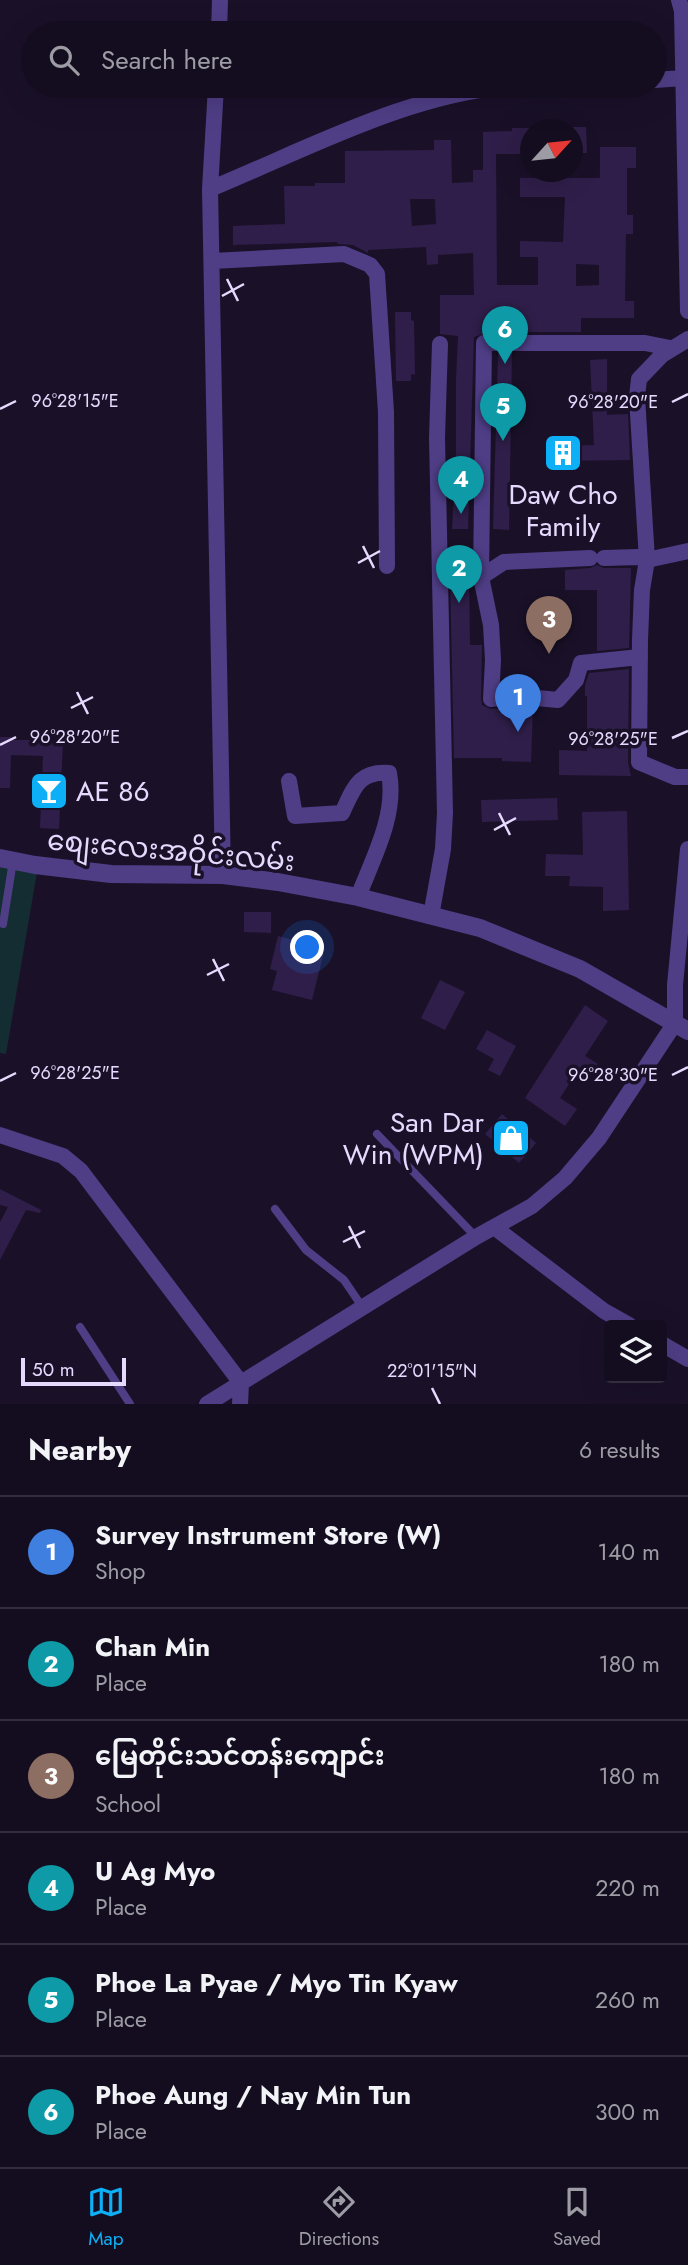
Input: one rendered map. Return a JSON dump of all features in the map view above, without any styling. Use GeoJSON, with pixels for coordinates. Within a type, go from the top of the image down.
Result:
{"type":"FeatureCollection","features":[{"type":"Feature","properties":{"kind":"street"},"geometry":{"type":"LineString","coordinates":[[219,21],[220,0]]}},
{"type":"Feature","properties":{"kind":"street"},"geometry":{"type":"LineString","coordinates":[[683,6],[688,311]]}},
{"type":"Feature","properties":{"kind":"street"},"geometry":{"type":"LineString","coordinates":[[667,79],[683,78]]}},
{"type":"Feature","properties":{"kind":"street"},"geometry":{"type":"LineString","coordinates":[[215,98],[210,189],[223,875]]}},
{"type":"Feature","properties":{"kind":"street"},"geometry":{"type":"LineString","coordinates":[[210,189],[403,108],[447,98]]}},
{"type":"Feature","properties":{"kind":"street"},"geometry":{"type":"LineString","coordinates":[[212,261],[344,254],[370,265],[377,274],[386,412],[387,566]]}},
{"type":"Feature","properties":{"kind":"street"},"geometry":{"type":"LineString","coordinates":[[688,339],[670,348],[639,379],[638,388],[647,560],[642,590],[639,762],[675,777],[688,777]]}},
{"type":"Feature","properties":{"kind":"street"},"geometry":{"type":"LineString","coordinates":[[640,657],[581,663],[576,680],[558,700],[516,696],[491,699],[491,625],[481,577],[484,343],[645,343],[670,348]]}},
{"type":"Feature","properties":{"kind":"street"},"geometry":{"type":"LineString","coordinates":[[431,916],[443,849],[444,813],[437,438],[440,344]]}},
{"type":"Feature","properties":{"kind":"street"},"geometry":{"type":"LineString","coordinates":[[481,577],[504,562],[638,557],[647,560],[688,551]]}},
{"type":"Feature","properties":{"kind":"street"},"geometry":{"type":"LineString","coordinates":[[289,781],[295,816],[342,813],[356,782],[376,772],[389,773],[392,789],[388,818],[358,897]]}},
{"type":"Feature","properties":{"kind":"street"},"geometry":{"type":"LineString","coordinates":[[207,1404],[477,1237],[532,1206],[565,1178],[682,1027],[675,985],[688,849]]}},
{"type":"Feature","properties":{"kind":"street","name":"စျေးလေးအဝိုင်းလမ်း"},"geometry":{"type":"LineString","coordinates":[[7,860],[111,874],[223,875],[358,897],[480,928],[541,951],[580,969],[682,1027]]}},
{"type":"Feature","properties":{"kind":"street"},"geometry":{"type":"LineString","coordinates":[[0,1135],[62,1156],[81,1171],[241,1383],[240,1404]]}},
{"type":"Feature","properties":{"kind":"street"},"geometry":{"type":"LineString","coordinates":[[494,1227],[604,1311],[620,1320]]}},
{"type":"Feature","properties":{"kind":"street"},"geometry":{"type":"LineString","coordinates":[[667,1347],[688,1359]]}},
{"type":"Feature","properties":{"kind":"lane"},"geometry":{"type":"LineString","coordinates":[[3,924],[7,860]]}},
{"type":"Feature","properties":{"kind":"lane"},"geometry":{"type":"LineString","coordinates":[[377,1134],[477,1237]]}},
{"type":"Feature","properties":{"kind":"lane"},"geometry":{"type":"LineString","coordinates":[[275,1209],[306,1250],[344,1280],[363,1308]]}},
{"type":"Feature","properties":{"kind":"lane"},"geometry":{"type":"LineString","coordinates":[[79,1328],[130,1404]]}},
{"type":"Feature","properties":{"kind":"green space"},"geometry":{"type":"Polygon","coordinates":[[[0,865],[37,872],[6,1054],[0,1053],[0,865]]]}},
{"type":"Feature","properties":{"kind":"building"},"geometry":{"type":"Polygon","coordinates":[[[583,127],[586,127],[587,153],[583,153],[583,127]]]}},
{"type":"Feature","properties":{"kind":"building"},"geometry":{"type":"Polygon","coordinates":[[[512,128],[520,128],[520,154],[496,154],[497,285],[538,285],[538,257],[520,257],[520,241],[563,242],[565,197],[520,197],[520,182],[583,182],[583,178],[600,178],[600,147],[636,147],[636,168],[627,168],[627,215],[633,215],[633,234],[626,234],[625,301],[634,301],[634,318],[581,318],[581,332],[514,332],[514,317],[489,318],[490,332],[474,337],[468,529],[452,529],[458,336],[440,334],[440,295],[474,295],[473,253],[438,255],[438,264],[427,265],[426,247],[368,250],[368,253],[353,245],[337,242],[233,245],[233,226],[285,224],[284,186],[345,183],[345,151],[434,150],[434,140],[451,140],[452,183],[473,182],[473,170],[483,170],[483,132],[512,131],[512,128]],[[410,199],[412,226],[436,224],[435,199],[410,199]],[[576,264],[576,286],[599,285],[599,265],[576,264]]]}},
{"type":"Feature","properties":{"kind":"building"},"geometry":{"type":"Polygon","coordinates":[[[395,312],[411,312],[411,320],[414,321],[415,375],[411,374],[411,381],[396,381],[395,312]]]}},
{"type":"Feature","properties":{"kind":"building"},"geometry":{"type":"Polygon","coordinates":[[[498,354],[512,354],[509,530],[493,529],[498,354]]]}},
{"type":"Feature","properties":{"kind":"building"},"geometry":{"type":"Polygon","coordinates":[[[607,359],[607,415],[628,414],[630,460],[555,461],[555,446],[594,445],[590,360],[607,359]]]}},
{"type":"Feature","properties":{"kind":"building"},"geometry":{"type":"Polygon","coordinates":[[[597,565],[604,568],[631,568],[629,648],[597,651],[597,590],[565,590],[565,570],[597,565]]]}},
{"type":"Feature","properties":{"kind":"building"},"geometry":{"type":"Polygon","coordinates":[[[450,575],[469,575],[470,645],[482,645],[482,705],[491,709],[533,708],[531,762],[502,761],[502,758],[454,758],[450,575]]]}},
{"type":"Feature","properties":{"kind":"building"},"geometry":{"type":"Polygon","coordinates":[[[629,669],[628,762],[631,776],[559,775],[559,750],[587,751],[585,685],[589,673],[629,669]]]}},
{"type":"Feature","properties":{"kind":"building"},"geometry":{"type":"Polygon","coordinates":[[[0,737],[11,737],[11,740],[63,740],[59,829],[40,828],[43,756],[11,755],[10,788],[0,788],[0,737]]]}},
{"type":"Feature","properties":{"kind":"building"},"geometry":{"type":"Polygon","coordinates":[[[557,798],[558,820],[482,822],[481,800],[557,798]]]}},
{"type":"Feature","properties":{"kind":"building"},"geometry":{"type":"Polygon","coordinates":[[[627,811],[629,910],[603,911],[603,887],[569,886],[570,876],[545,876],[546,854],[583,855],[582,812],[627,811]]]}},
{"type":"Feature","properties":{"kind":"building"},"geometry":{"type":"Polygon","coordinates":[[[244,912],[271,912],[271,933],[244,932],[244,912]]]}},
{"type":"Feature","properties":{"kind":"building"},"geometry":{"type":"Polygon","coordinates":[[[278,936],[325,948],[312,1000],[272,990],[277,971],[270,969],[278,936]]]}},
{"type":"Feature","properties":{"kind":"building"},"geometry":{"type":"Polygon","coordinates":[[[440,980],[465,992],[445,1030],[421,1018],[440,980]]]}},
{"type":"Feature","properties":{"kind":"building"},"geometry":{"type":"Polygon","coordinates":[[[585,1005],[608,1021],[585,1056],[598,1064],[589,1078],[578,1070],[560,1098],[577,1109],[565,1126],[525,1098],[585,1005]]]}},
{"type":"Feature","properties":{"kind":"building"},"geometry":{"type":"Polygon","coordinates":[[[487,1030],[516,1046],[500,1076],[488,1070],[494,1059],[476,1049],[487,1030]]]}},
{"type":"Feature","properties":{"kind":"building","name":"San Dar Win (WPM)"},"geometry":{"type":"Polygon","coordinates":[[[502,1114],[536,1143],[519,1163],[485,1134],[502,1114]]]}},
{"type":"Feature","properties":{"kind":"building"},"geometry":{"type":"Polygon","coordinates":[[[0,1189],[41,1210],[40,1213],[26,1210],[0,1260],[0,1222],[8,1207],[0,1205],[0,1189]]]}},
{"type":"Feature","properties":{"kind":"place","name":"Phoe Aung / Nay Min Tun"},"geometry":{"type":"Point","coordinates":[505,364]}},
{"type":"Feature","properties":{"kind":"place","name":"Phoe La Pyae / Myo Tin Kyaw"},"geometry":{"type":"Point","coordinates":[503,441]}},
{"type":"Feature","properties":{"kind":"place","name":"Daw Cho Family"},"geometry":{"type":"Point","coordinates":[563,453]}},
{"type":"Feature","properties":{"kind":"place","name":"U Ag Myo"},"geometry":{"type":"Point","coordinates":[461,514]}},
{"type":"Feature","properties":{"kind":"place","name":"Chan Min"},"geometry":{"type":"Point","coordinates":[459,603]}},
{"type":"Feature","properties":{"kind":"place","name":"မြေတိုင်းသင်တန်းကျောင်း"},"geometry":{"type":"Point","coordinates":[549,654]}},
{"type":"Feature","properties":{"kind":"place","name":"Survey Instrument Store (W)"},"geometry":{"type":"Point","coordinates":[518,732]}},
{"type":"Feature","properties":{"kind":"place","name":"AE 86"},"geometry":{"type":"Point","coordinates":[49,791]}},
{"type":"Feature","properties":{"kind":"place","name":"San Dar Win (WPM)"},"geometry":{"type":"Point","coordinates":[511,1138]}}]}
